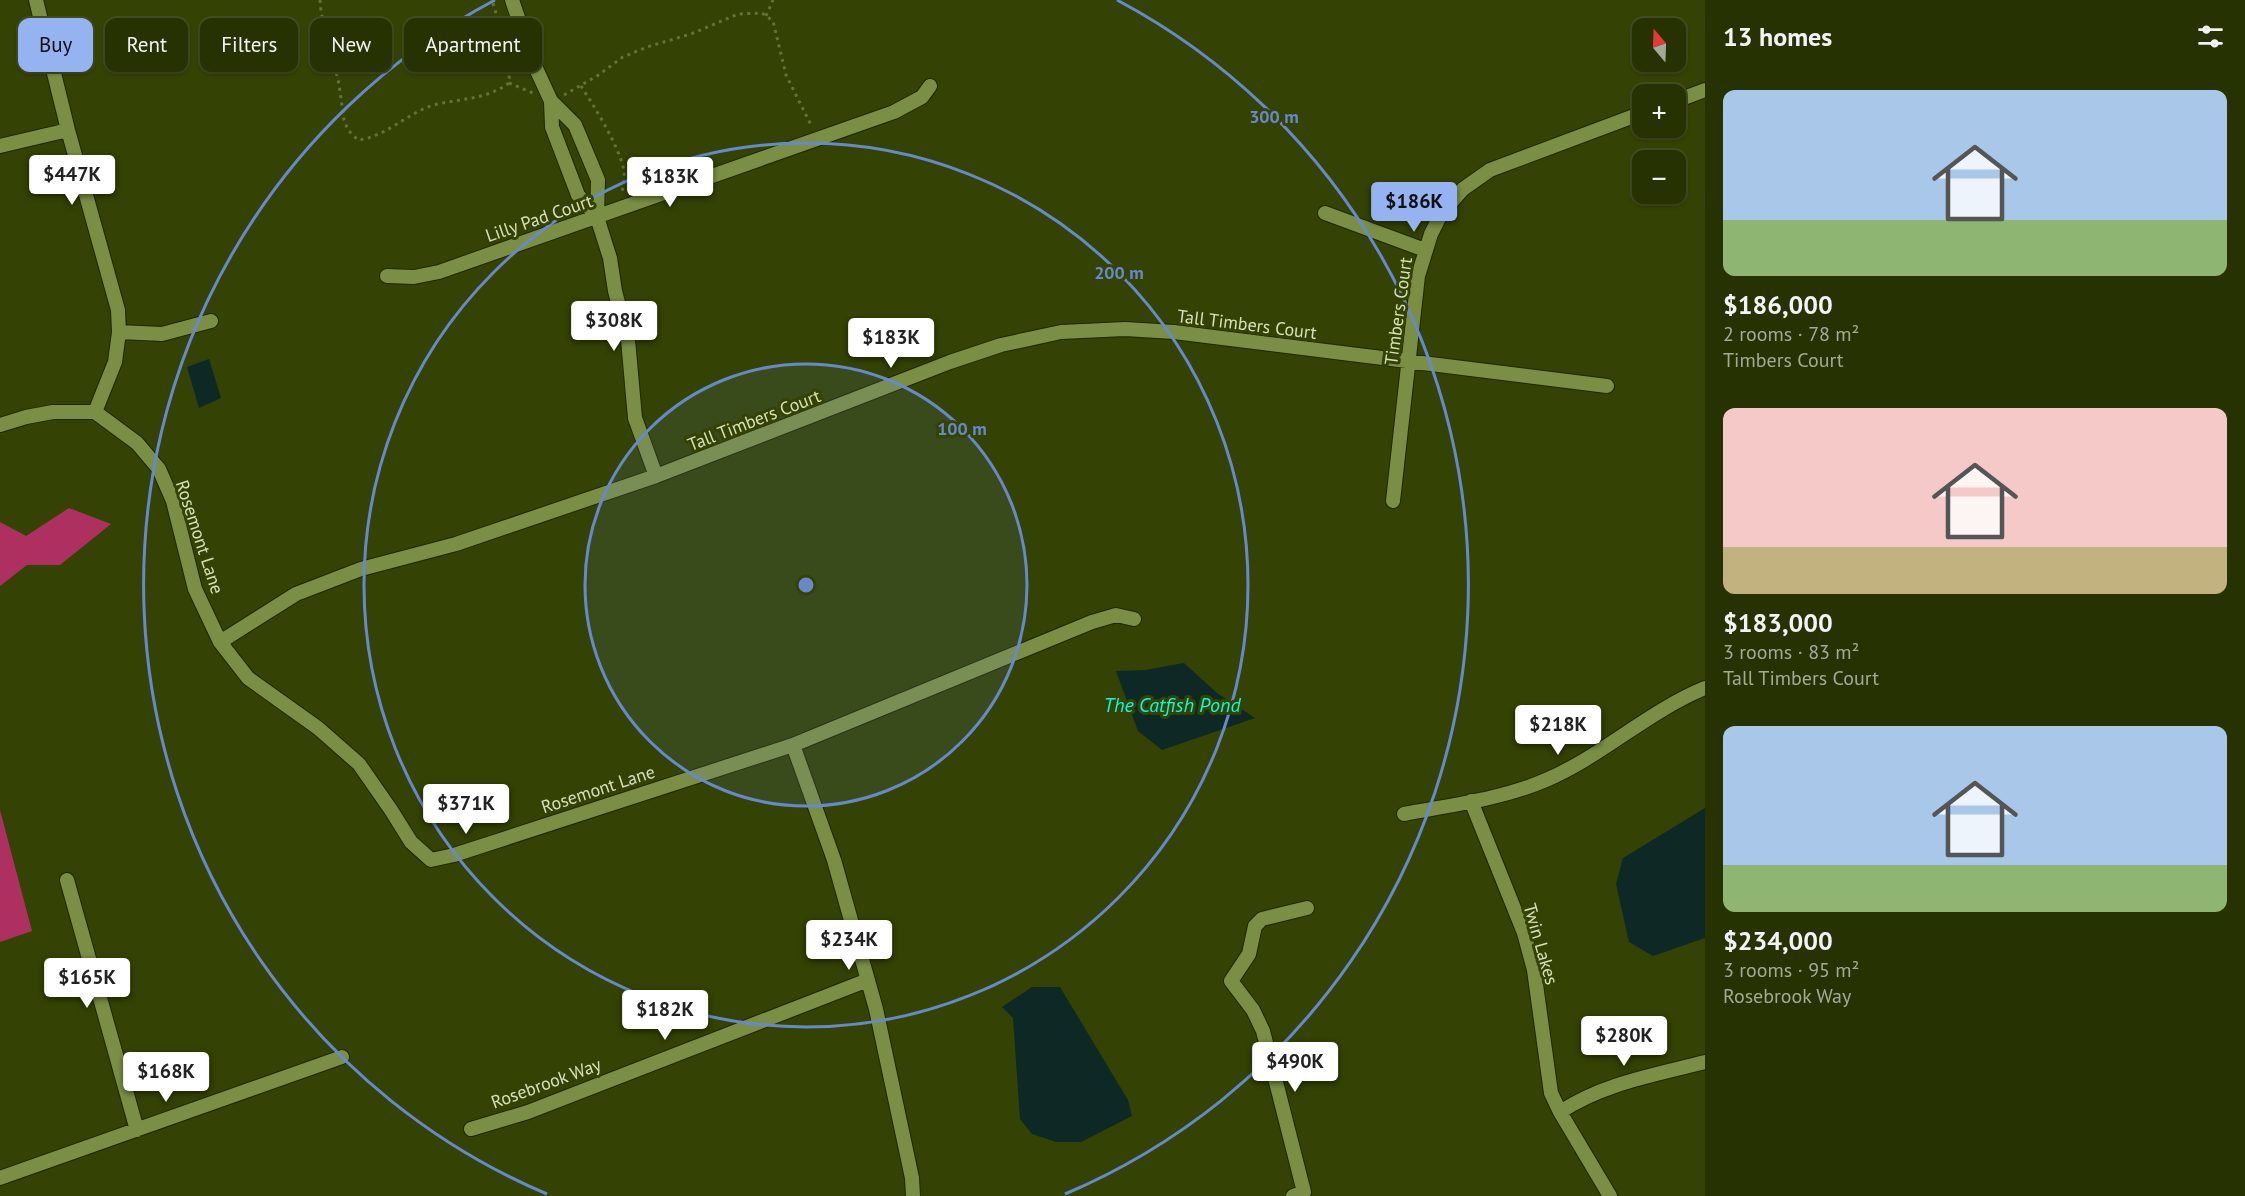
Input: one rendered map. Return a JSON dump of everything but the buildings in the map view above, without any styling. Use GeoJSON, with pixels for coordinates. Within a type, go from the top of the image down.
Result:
{"type":"FeatureCollection","features":[{"type":"Feature","properties":{"kind":"street"},"geometry":{"type":"LineString","coordinates":[[0,425],[53,412],[95,412],[115,362],[119,332],[118,310],[68,130],[36,0]]}},
{"type":"Feature","properties":{"kind":"street"},"geometry":{"type":"LineString","coordinates":[[512,0],[533,62],[551,101],[575,125],[598,180],[597,218],[610,258],[615,291],[628,340],[635,418],[656,476]]}},
{"type":"Feature","properties":{"kind":"street","name":"Lilly Pad Court"},"geometry":{"type":"LineString","coordinates":[[387,276],[414,277],[440,272],[597,218],[894,112],[922,97],[930,86]]}},
{"type":"Feature","properties":{"kind":"street"},"geometry":{"type":"LineString","coordinates":[[1686,97],[1705,90]]}},
{"type":"Feature","properties":{"kind":"street"},"geometry":{"type":"LineString","coordinates":[[551,101],[552,127],[574,185],[578,195],[597,218]]}},
{"type":"Feature","properties":{"kind":"street","name":"Timbers Court"},"geometry":{"type":"LineString","coordinates":[[1393,501],[1418,276],[1425,250],[1441,214],[1455,196],[1490,170],[1632,117]]}},
{"type":"Feature","properties":{"kind":"street"},"geometry":{"type":"LineString","coordinates":[[0,146],[68,130]]}},
{"type":"Feature","properties":{"kind":"street"},"geometry":{"type":"LineString","coordinates":[[1325,213],[1425,250]]}},
{"type":"Feature","properties":{"kind":"street"},"geometry":{"type":"LineString","coordinates":[[119,332],[162,334],[211,321]]}},
{"type":"Feature","properties":{"kind":"street","name":"Tall Timbers Court"},"geometry":{"type":"LineString","coordinates":[[220,642],[296,594],[340,577],[456,544],[656,476],[1001,345],[1061,332],[1125,329],[1174,332],[1607,386]]}},
{"type":"Feature","properties":{"kind":"street","name":"Rosemont Lane"},"geometry":{"type":"LineString","coordinates":[[95,412],[137,443],[159,469],[173,501],[195,589],[220,642],[248,678],[318,728],[359,764],[392,810],[411,842],[431,860],[454,855],[793,746],[1092,622],[1116,615],[1134,619]]}},
{"type":"Feature","properties":{"kind":"street"},"geometry":{"type":"LineString","coordinates":[[1404,814],[1513,791],[1545,780],[1574,765],[1649,716],[1705,688]]}},
{"type":"Feature","properties":{"kind":"street"},"geometry":{"type":"LineString","coordinates":[[793,746],[834,860],[868,980],[891,1071],[912,1178],[913,1196]]}},
{"type":"Feature","properties":{"kind":"street","name":"Twin Lakes"},"geometry":{"type":"LineString","coordinates":[[1471,801],[1524,933],[1534,970],[1551,1093],[1610,1196]]}},
{"type":"Feature","properties":{"kind":"street"},"geometry":{"type":"LineString","coordinates":[[67,880],[137,1130]]}},
{"type":"Feature","properties":{"kind":"street"},"geometry":{"type":"LineString","coordinates":[[1293,1196],[1304,1192],[1263,1031],[1253,1010],[1231,981],[1249,954],[1256,926],[1262,919],[1307,908]]}},
{"type":"Feature","properties":{"kind":"street","name":"Rosebrook Way"},"geometry":{"type":"LineString","coordinates":[[471,1129],[528,1112],[868,980]]}},
{"type":"Feature","properties":{"kind":"street"},"geometry":{"type":"LineString","coordinates":[[0,1178],[342,1057]]}},
{"type":"Feature","properties":{"kind":"street"},"geometry":{"type":"LineString","coordinates":[[1560,1112],[1599,1091],[1705,1062]]}},
{"type":"Feature","properties":{"kind":"path"},"geometry":{"type":"LineString","coordinates":[[320,0],[339,84],[344,120],[348,130],[358,140],[371,139],[432,106],[482,97],[497,92],[509,83],[510,60],[492,0]]}},
{"type":"Feature","properties":{"kind":"path"},"geometry":{"type":"LineString","coordinates":[[766,16],[773,0]]}},
{"type":"Feature","properties":{"kind":"path"},"geometry":{"type":"LineString","coordinates":[[551,101],[581,86],[623,57],[691,34],[738,14],[762,13],[773,21],[786,75],[819,139]]}},
{"type":"Feature","properties":{"kind":"path"},"geometry":{"type":"LineString","coordinates":[[581,86],[620,158],[624,172],[622,195]]}},
{"type":"Feature","properties":{"kind":"shaded area"},"geometry":{"type":"Polygon","coordinates":[[[69,508],[111,524],[60,565],[27,565],[0,586],[0,522],[26,536],[69,508]]]}},
{"type":"Feature","properties":{"kind":"shaded area"},"geometry":{"type":"Polygon","coordinates":[[[0,810],[32,931],[0,942],[0,810]]]}},
{"type":"Feature","properties":{"kind":"water"},"geometry":{"type":"Polygon","coordinates":[[[209,359],[221,398],[199,408],[187,367],[209,359]]]}},
{"type":"Feature","properties":{"kind":"water","name":"The Catfish Pond"},"geometry":{"type":"Polygon","coordinates":[[[1184,663],[1217,693],[1255,718],[1162,750],[1138,731],[1116,671],[1145,670],[1184,663]]]}},
{"type":"Feature","properties":{"kind":"water"},"geometry":{"type":"Polygon","coordinates":[[[1705,808],[1705,938],[1653,956],[1629,942],[1616,884],[1623,858],[1705,808]]]}},
{"type":"Feature","properties":{"kind":"water"},"geometry":{"type":"Polygon","coordinates":[[[1032,987],[1060,987],[1128,1100],[1132,1116],[1081,1142],[1056,1142],[1032,1134],[1020,1119],[1013,1018],[1002,1007],[1032,987]]]}}]}
